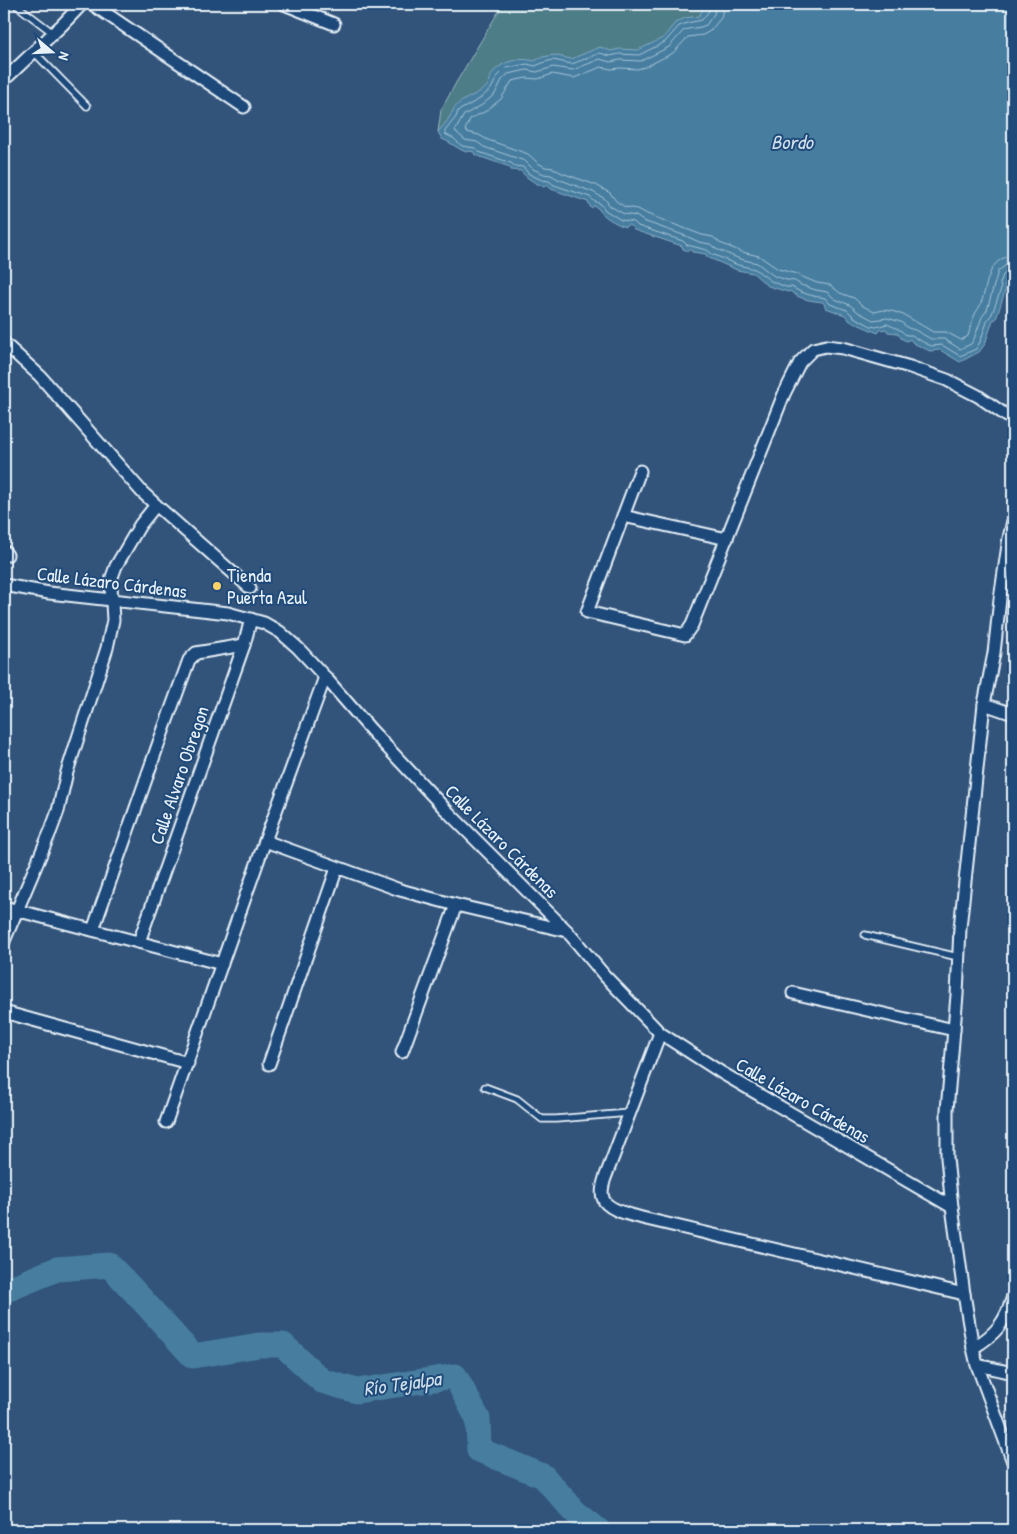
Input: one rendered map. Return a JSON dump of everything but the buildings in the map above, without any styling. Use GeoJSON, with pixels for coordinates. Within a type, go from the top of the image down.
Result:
{"type":"FeatureCollection","features":[{"type":"Feature","properties":{"kind":"street"},"geometry":{"type":"LineString","coordinates":[[4,80],[82,4]]}},
{"type":"Feature","properties":{"kind":"street"},"geometry":{"type":"LineString","coordinates":[[92,4],[244,107]]}},
{"type":"Feature","properties":{"kind":"street"},"geometry":{"type":"LineString","coordinates":[[284,4],[334,24]]}},
{"type":"Feature","properties":{"kind":"street"},"geometry":{"type":"LineString","coordinates":[[4,343],[40,376],[156,505],[250,588]]}},
{"type":"Feature","properties":{"kind":"street"},"geometry":{"type":"LineString","coordinates":[[640,471],[587,612],[685,635],[692,625],[784,394],[800,362],[813,349],[826,346],[843,348],[947,380],[978,396],[1013,420]]}},
{"type":"Feature","properties":{"kind":"street"},"geometry":{"type":"LineString","coordinates":[[4,941],[51,830],[67,772],[107,648],[113,620],[111,586],[116,566],[140,525],[156,505]]}},
{"type":"Feature","properties":{"kind":"street"},"geometry":{"type":"LineString","coordinates":[[623,516],[726,539]]}},
{"type":"Feature","properties":{"kind":"street"},"geometry":{"type":"LineString","coordinates":[[1013,521],[1001,590],[994,653],[984,704],[960,928],[947,1120],[947,1158],[952,1207],[973,1348],[977,1365],[1013,1462]]}},
{"type":"Feature","properties":{"kind":"street","name":"Calle Lázaro Cárdenas"},"geometry":{"type":"LineString","coordinates":[[4,585],[49,593],[228,613],[264,623],[280,632],[298,648],[447,811],[567,931],[660,1033],[715,1068],[952,1207]]}},
{"type":"Feature","properties":{"kind":"street","name":"Calle Alvaro Obregon"},"geometry":{"type":"LineString","coordinates":[[139,942],[244,645],[251,619]]}},
{"type":"Feature","properties":{"kind":"street"},"geometry":{"type":"LineString","coordinates":[[93,930],[189,660],[196,653],[244,645]]}},
{"type":"Feature","properties":{"kind":"street"},"geometry":{"type":"LineString","coordinates":[[166,1122],[325,677]]}},
{"type":"Feature","properties":{"kind":"street"},"geometry":{"type":"LineString","coordinates":[[984,704],[1013,714]]}},
{"type":"Feature","properties":{"kind":"street"},"geometry":{"type":"LineString","coordinates":[[265,841],[400,890],[567,931]]}},
{"type":"Feature","properties":{"kind":"street"},"geometry":{"type":"LineString","coordinates":[[269,1064],[338,868]]}},
{"type":"Feature","properties":{"kind":"street"},"geometry":{"type":"LineString","coordinates":[[402,1052],[456,905]]}},
{"type":"Feature","properties":{"kind":"street"},"geometry":{"type":"LineString","coordinates":[[4,907],[222,964]]}},
{"type":"Feature","properties":{"kind":"street"},"geometry":{"type":"LineString","coordinates":[[793,993],[954,1030]]}},
{"type":"Feature","properties":{"kind":"street"},"geometry":{"type":"LineString","coordinates":[[4,1012],[188,1063]]}},
{"type":"Feature","properties":{"kind":"street"},"geometry":{"type":"LineString","coordinates":[[660,1033],[604,1178],[603,1200],[608,1206],[642,1218],[964,1294]]}},
{"type":"Feature","properties":{"kind":"street"},"geometry":{"type":"LineString","coordinates":[[973,1348],[988,1339],[1002,1324],[1013,1296]]}},
{"type":"Feature","properties":{"kind":"street"},"geometry":{"type":"LineString","coordinates":[[977,1365],[1013,1373]]}},
{"type":"Feature","properties":{"kind":"lane"},"geometry":{"type":"LineString","coordinates":[[15,4],[54,33]]}},
{"type":"Feature","properties":{"kind":"lane"},"geometry":{"type":"LineString","coordinates":[[34,52],[87,106]]}},
{"type":"Feature","properties":{"kind":"lane"},"geometry":{"type":"LineString","coordinates":[[865,935],[958,957]]}},
{"type":"Feature","properties":{"kind":"lane"},"geometry":{"type":"LineString","coordinates":[[484,1087],[517,1099],[542,1119],[629,1112]]}},
{"type":"Feature","properties":{"kind":"green space"},"geometry":{"type":"Polygon","coordinates":[[[503,4],[716,4],[682,35],[438,132],[441,110],[503,4]]]}},
{"type":"Feature","properties":{"kind":"water","name":"Bordo"},"geometry":{"type":"Polygon","coordinates":[[[706,4],[1013,4],[1013,268],[1005,285],[1006,288],[996,319],[993,320],[985,344],[979,352],[960,362],[940,350],[930,351],[913,343],[910,339],[907,341],[902,339],[897,333],[888,332],[886,329],[880,330],[878,333],[850,321],[845,315],[826,308],[823,302],[805,299],[790,291],[768,286],[753,273],[737,270],[707,257],[706,254],[692,252],[691,249],[688,251],[683,249],[682,246],[634,230],[628,225],[625,227],[613,222],[598,208],[594,206],[591,208],[588,202],[551,189],[547,185],[544,187],[529,179],[521,171],[511,170],[510,167],[475,155],[474,152],[463,151],[442,139],[438,132],[454,108],[485,88],[492,74],[505,63],[517,60],[534,61],[553,55],[571,59],[600,47],[611,51],[619,49],[638,50],[663,38],[675,23],[685,18],[699,16],[706,4]]]}},
{"type":"Feature","properties":{"kind":"waterway","name":"Río Tejalpa"},"geometry":{"type":"LineString","coordinates":[[4,1291],[57,1269],[109,1265],[193,1356],[259,1345],[283,1345],[322,1381],[357,1391],[455,1376],[478,1419],[479,1450],[543,1476],[575,1512],[598,1530]]}},
{"type":"Feature","properties":{"kind":"place","name":"Tienda Puerta Azul"},"geometry":{"type":"Point","coordinates":[217,586]}}]}
